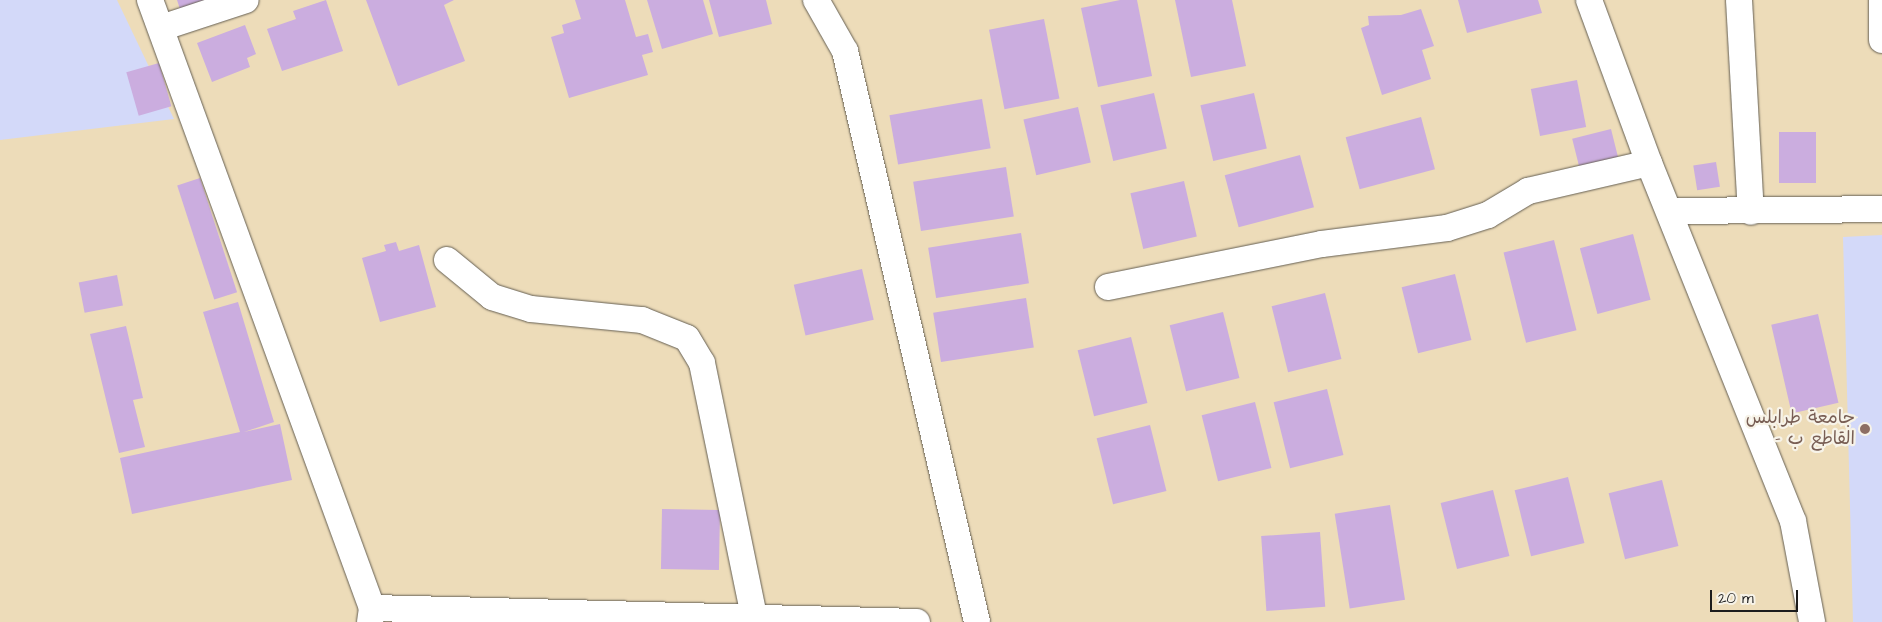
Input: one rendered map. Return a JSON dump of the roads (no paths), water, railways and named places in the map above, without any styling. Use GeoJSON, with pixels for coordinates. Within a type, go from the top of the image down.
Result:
{"type":"FeatureCollection","features":[{"type":"Feature","properties":{"kind":"street"},"geometry":{"type":"LineString","coordinates":[[150,0],[371,615],[754,617],[917,622]]}},
{"type":"Feature","properties":{"kind":"street"},"geometry":{"type":"LineString","coordinates":[[161,28],[246,0]]}},
{"type":"Feature","properties":{"kind":"street"},"geometry":{"type":"LineString","coordinates":[[816,0],[845,51],[977,622]]}},
{"type":"Feature","properties":{"kind":"street"},"geometry":{"type":"LineString","coordinates":[[1589,0],[1649,163],[1671,211],[1793,521],[1812,622]]}},
{"type":"Feature","properties":{"kind":"street"},"geometry":{"type":"LineString","coordinates":[[1740,0],[1751,212]]}},
{"type":"Feature","properties":{"kind":"street"},"geometry":{"type":"LineString","coordinates":[[1882,0],[1882,40]]}},
{"type":"Feature","properties":{"kind":"street"},"geometry":{"type":"LineString","coordinates":[[1108,287],[1322,244],[1447,228],[1488,215],[1528,191],[1649,163]]}},
{"type":"Feature","properties":{"kind":"street"},"geometry":{"type":"LineString","coordinates":[[1671,211],[1882,210]]}},
{"type":"Feature","properties":{"kind":"street"},"geometry":{"type":"LineString","coordinates":[[447,260],[492,297],[531,309],[642,320],[687,338],[702,363],[754,617]]}},
{"type":"Feature","properties":{"kind":"place","name":"جامعة طرابلس - القاطع ب"},"geometry":{"type":"Point","coordinates":[1865,429]}}]}
